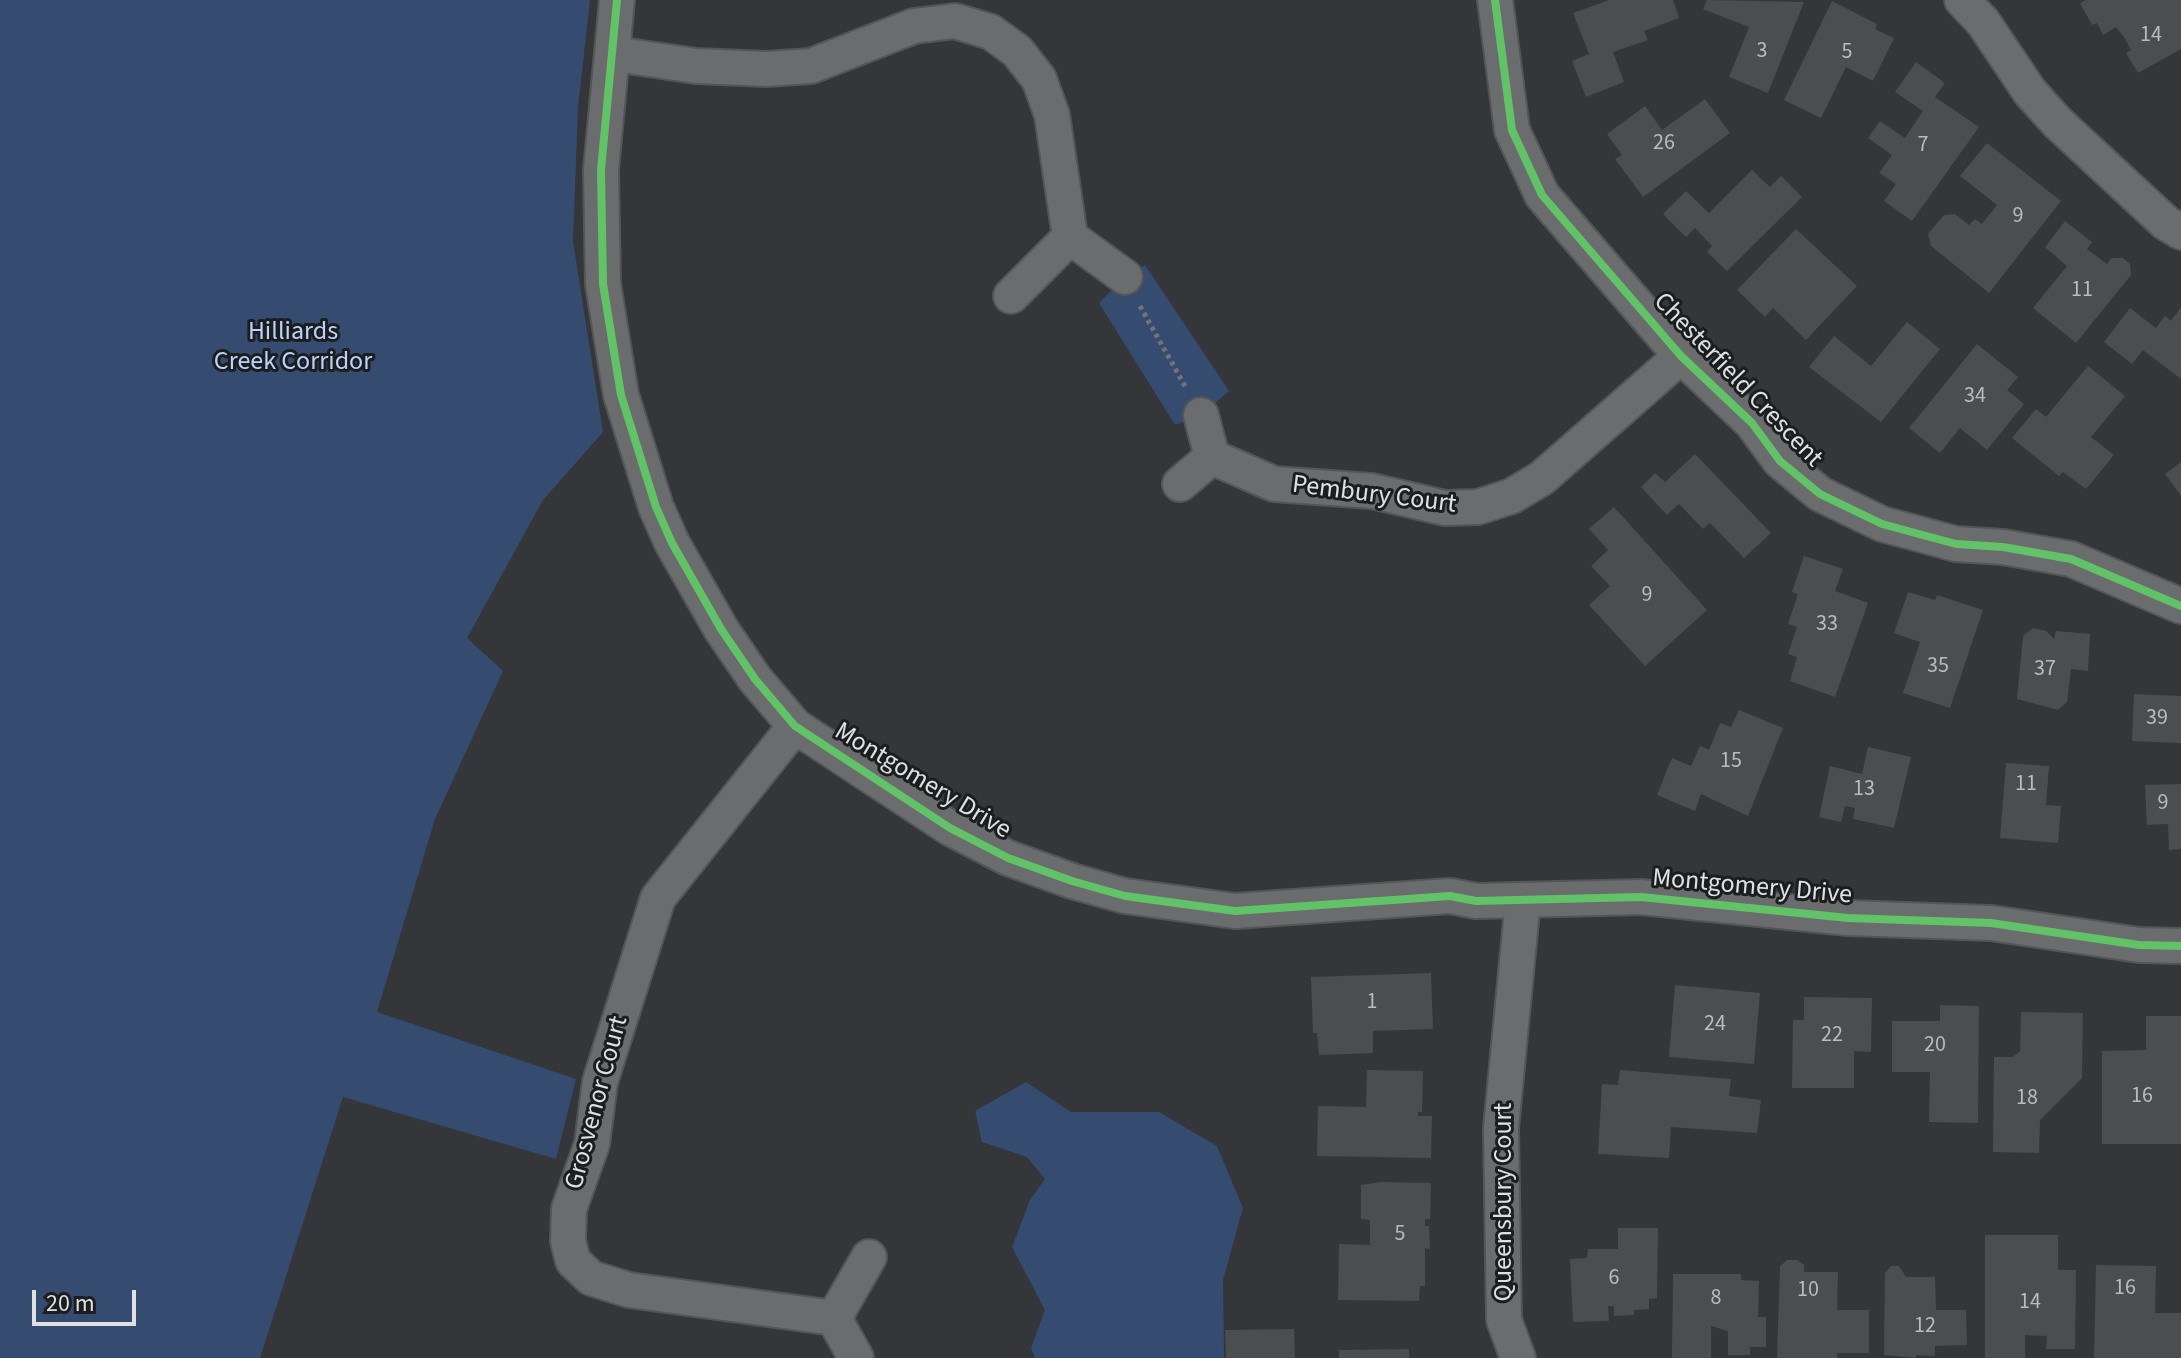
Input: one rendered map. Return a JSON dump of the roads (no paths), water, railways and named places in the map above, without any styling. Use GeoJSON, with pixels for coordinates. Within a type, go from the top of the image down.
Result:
{"type":"FeatureCollection","features":[{"type":"Feature","properties":{"kind":"street","name":"Montgomery Drive"},"geometry":{"type":"LineString","coordinates":[[617,0],[601,170],[603,284],[621,395],[656,507],[694,584],[755,679],[795,726],[950,828],[1008,858],[1125,896],[1235,911],[1450,896],[1476,901],[1641,897],[1848,918],[1991,923],[2139,945],[2181,946]]}},
{"type":"Feature","properties":{"kind":"street","name":"Chesterfield Crescent"},"geometry":{"type":"LineString","coordinates":[[1495,0],[1512,130],[1542,195],[1681,356],[1752,423],[1780,461],[1820,494],[1919,536],[2071,559],[2181,606]]}},
{"type":"Feature","properties":{"kind":"street"},"geometry":{"type":"LineString","coordinates":[[1962,0],[1983,22],[2030,92],[2057,122],[2166,223],[2181,232]]}},
{"type":"Feature","properties":{"kind":"street"},"geometry":{"type":"LineString","coordinates":[[614,54],[696,66],[767,69],[811,66],[914,26],[955,21],[991,32],[1017,51],[1039,79],[1052,115],[1070,237],[1125,277]]}},
{"type":"Feature","properties":{"kind":"street"},"geometry":{"type":"LineString","coordinates":[[1011,296],[1070,237]]}},
{"type":"Feature","properties":{"kind":"street","name":"Pembury Court"},"geometry":{"type":"LineString","coordinates":[[1212,457],[1274,484],[1372,491],[1445,508],[1478,507],[1512,496],[1542,478],[1681,356]]}},
{"type":"Feature","properties":{"kind":"street"},"geometry":{"type":"LineString","coordinates":[[1180,484],[1212,457],[1201,415]]}},
{"type":"Feature","properties":{"kind":"street","name":"Grosvenor Court"},"geometry":{"type":"LineString","coordinates":[[795,726],[658,898],[600,1082],[592,1144],[569,1209],[568,1241],[573,1261],[591,1278],[629,1290],[834,1318]]}},
{"type":"Feature","properties":{"kind":"street","name":"Queensbury Court"},"geometry":{"type":"LineString","coordinates":[[1518,1358],[1504,1320],[1501,1128],[1523,900]]}},
{"type":"Feature","properties":{"kind":"street"},"geometry":{"type":"LineString","coordinates":[[856,1358],[834,1318],[869,1257]]}},
{"type":"Feature","properties":{"kind":"park label","name":"Hilliards Creek Corridor"},"geometry":{"type":"Point","coordinates":[293,348]}}]}
